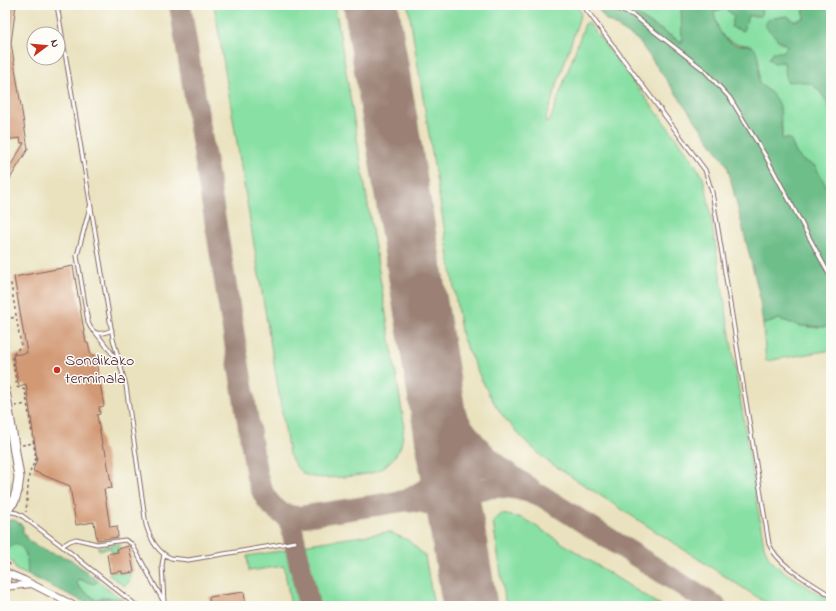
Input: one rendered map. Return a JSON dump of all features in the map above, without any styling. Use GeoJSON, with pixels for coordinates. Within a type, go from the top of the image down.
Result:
{"type":"FeatureCollection","features":[{"type":"Feature","properties":{"kind":"street"},"geometry":{"type":"LineString","coordinates":[[5,391],[19,477],[17,491],[10,501],[6,511]]}},
{"type":"Feature","properties":{"kind":"street"},"geometry":{"type":"LineString","coordinates":[[5,572],[5,586],[31,584]]}},
{"type":"Feature","properties":{"kind":"street"},"geometry":{"type":"LineString","coordinates":[[5,572],[75,606]]}},
{"type":"Feature","properties":{"kind":"lane"},"geometry":{"type":"LineString","coordinates":[[57,5],[112,330],[126,386],[146,525],[150,538],[164,554],[172,558],[188,560],[295,542]]}},
{"type":"Feature","properties":{"kind":"lane"},"geometry":{"type":"LineString","coordinates":[[583,5],[705,170],[712,192],[769,544],[775,555],[786,566],[831,596]]}},
{"type":"Feature","properties":{"kind":"lane"},"geometry":{"type":"LineString","coordinates":[[606,5],[633,15],[704,70],[730,98],[765,155],[831,278]]}},
{"type":"Feature","properties":{"kind":"lane"},"geometry":{"type":"LineString","coordinates":[[91,206],[77,256],[88,322],[90,330],[96,333],[103,334],[112,330]]}},
{"type":"Feature","properties":{"kind":"lane"},"geometry":{"type":"LineString","coordinates":[[96,333],[120,364]]}},
{"type":"Feature","properties":{"kind":"lane"},"geometry":{"type":"LineString","coordinates":[[6,511],[17,513],[62,546],[137,606]]}},
{"type":"Feature","properties":{"kind":"lane"},"geometry":{"type":"LineString","coordinates":[[62,546],[76,539],[98,544],[125,540],[132,544],[165,605]]}},
{"type":"Feature","properties":{"kind":"lane"},"geometry":{"type":"LineString","coordinates":[[164,554],[162,565],[165,605]]}},
{"type":"Feature","properties":{"kind":"path"},"geometry":{"type":"LineString","coordinates":[[5,281],[11,284],[20,346],[12,356],[17,387],[25,390],[36,458],[29,475],[27,511],[21,516]]}},
{"type":"Feature","properties":{"kind":"path"},"geometry":{"type":"LineString","coordinates":[[5,319],[16,317]]}},
{"type":"Feature","properties":{"kind":"green space"},"geometry":{"type":"Polygon","coordinates":[[[214,5],[335,5],[404,423],[399,450],[395,457],[377,471],[363,475],[330,478],[311,477],[298,469],[289,454],[214,5]]]}},
{"type":"Feature","properties":{"kind":"green space"},"geometry":{"type":"Polygon","coordinates":[[[408,5],[577,5],[581,13],[545,121],[549,123],[585,24],[588,22],[692,159],[703,178],[707,193],[764,546],[769,558],[780,569],[831,602],[831,606],[771,606],[547,461],[522,438],[500,412],[484,385],[462,337],[408,5]]]}},
{"type":"Feature","properties":{"kind":"green space"},"geometry":{"type":"Polygon","coordinates":[[[596,5],[626,5],[627,9],[682,43],[681,5],[762,5],[761,16],[748,16],[743,31],[731,27],[734,16],[726,9],[714,11],[720,32],[727,40],[737,45],[751,46],[757,52],[759,83],[771,93],[780,105],[782,139],[790,139],[796,153],[802,160],[815,166],[831,195],[831,324],[825,327],[800,326],[779,319],[763,325],[759,293],[727,165],[638,40],[605,19],[596,5]]]}},
{"type":"Feature","properties":{"kind":"green space"},"geometry":{"type":"Polygon","coordinates":[[[626,5],[681,5],[683,43],[627,9],[626,5]]]}},
{"type":"Feature","properties":{"kind":"green space"},"geometry":{"type":"Polygon","coordinates":[[[762,5],[804,5],[804,18],[795,21],[787,16],[779,18],[764,26],[773,33],[780,43],[788,45],[783,52],[785,71],[799,81],[813,84],[825,98],[831,113],[831,195],[815,166],[802,160],[796,153],[790,139],[782,139],[782,127],[771,93],[759,83],[759,66],[751,45],[735,43],[729,40],[724,37],[717,27],[714,11],[726,9],[734,16],[761,15],[762,5]]]}},
{"type":"Feature","properties":{"kind":"green space"},"geometry":{"type":"Polygon","coordinates":[[[804,5],[831,5],[831,113],[824,97],[816,87],[804,82],[787,82],[784,62],[774,63],[769,59],[773,52],[783,52],[788,46],[764,26],[769,19],[787,16],[795,21],[804,18],[804,5]]]}},
{"type":"Feature","properties":{"kind":"green space"},"geometry":{"type":"Polygon","coordinates":[[[779,319],[812,327],[831,324],[831,350],[766,361],[763,325],[779,319]]]}},
{"type":"Feature","properties":{"kind":"green space"},"geometry":{"type":"Polygon","coordinates":[[[11,481],[10,494],[5,499],[5,488],[11,481]]]}},
{"type":"Feature","properties":{"kind":"green space"},"geometry":{"type":"Polygon","coordinates":[[[501,514],[523,518],[661,606],[506,606],[493,522],[501,514]]]}},
{"type":"Feature","properties":{"kind":"green space"},"geometry":{"type":"Polygon","coordinates":[[[15,520],[23,526],[23,533],[30,542],[46,551],[70,559],[98,581],[94,584],[78,579],[77,584],[81,589],[96,600],[105,598],[120,598],[130,606],[93,606],[28,575],[27,561],[23,549],[15,543],[11,547],[5,545],[8,528],[7,521],[15,520]]]}},
{"type":"Feature","properties":{"kind":"green space"},"geometry":{"type":"Polygon","coordinates":[[[389,532],[408,540],[425,556],[434,606],[313,606],[301,545],[389,532]]]}},
{"type":"Feature","properties":{"kind":"green space"},"geometry":{"type":"Polygon","coordinates":[[[15,543],[25,552],[28,575],[16,570],[11,560],[5,556],[5,545],[10,547],[15,543]]]}},
{"type":"Feature","properties":{"kind":"green space"},"geometry":{"type":"Polygon","coordinates":[[[120,544],[121,548],[117,549],[118,552],[112,553],[111,548],[99,550],[98,547],[120,544]]]}},
{"type":"Feature","properties":{"kind":"green space"},"geometry":{"type":"Polygon","coordinates":[[[293,549],[304,606],[291,606],[284,566],[249,571],[247,556],[293,549]]]}},
{"type":"Feature","properties":{"kind":"green space"},"geometry":{"type":"Polygon","coordinates":[[[122,571],[122,574],[130,573],[130,580],[125,586],[109,575],[110,573],[122,571]]]}},
{"type":"Feature","properties":{"kind":"green space"},"geometry":{"type":"Polygon","coordinates":[[[78,579],[94,584],[98,581],[120,598],[105,597],[97,600],[81,589],[77,584],[78,579]]]}},
{"type":"Feature","properties":{"kind":"building"},"geometry":{"type":"Polygon","coordinates":[[[5,5],[16,5],[11,43],[28,149],[5,187],[5,175],[24,143],[21,143],[20,138],[5,140],[5,66],[8,66],[7,57],[5,57],[5,5]]]}},
{"type":"Feature","properties":{"kind":"building","name":"Sondikako terminala"},"geometry":{"type":"Polygon","coordinates":[[[73,266],[86,343],[88,343],[91,356],[95,355],[104,406],[99,407],[100,414],[97,415],[112,488],[104,489],[110,527],[117,526],[118,537],[97,540],[94,522],[76,525],[70,486],[33,471],[37,459],[26,384],[19,386],[13,355],[27,353],[14,277],[73,266]]]}},
{"type":"Feature","properties":{"kind":"building"},"geometry":{"type":"Polygon","coordinates":[[[129,546],[134,572],[122,574],[122,571],[110,573],[107,554],[118,552],[117,549],[129,546]]]}},
{"type":"Feature","properties":{"kind":"building"},"geometry":{"type":"Polygon","coordinates":[[[244,592],[246,606],[210,606],[209,597],[244,592]]]}},
{"type":"Feature","properties":{"kind":"taxiway"},"geometry":{"type":"LineString","coordinates":[[180,5],[257,477],[263,492],[271,505],[283,514],[299,517],[495,487],[519,489],[542,496],[715,606]]}},
{"type":"Feature","properties":{"kind":"taxiway"},"geometry":{"type":"LineString","coordinates":[[427,344],[432,363],[446,397],[463,428],[487,456],[505,472],[530,488]]}},
{"type":"Feature","properties":{"kind":"taxiway"},"geometry":{"type":"LineString","coordinates":[[411,498],[428,488],[440,473],[443,467],[444,458],[443,441]]}},
{"type":"Feature","properties":{"kind":"taxiway"},"geometry":{"type":"LineString","coordinates":[[453,503],[458,484],[462,477],[468,472],[483,466],[492,466],[502,469]]}},
{"type":"Feature","properties":{"kind":"taxiway"},"geometry":{"type":"LineString","coordinates":[[413,501],[436,507],[452,524],[459,539]]}},
{"type":"Feature","properties":{"kind":"taxiway"},"geometry":{"type":"LineString","coordinates":[[286,515],[291,525],[309,606]]}},
{"type":"Feature","properties":{"kind":"runway"},"geometry":{"type":"LineString","coordinates":[[371,5],[470,606]]}},
{"type":"Feature","properties":{"kind":"place","name":"Sondikako terminala"},"geometry":{"type":"Point","coordinates":[57,370]}}]}
